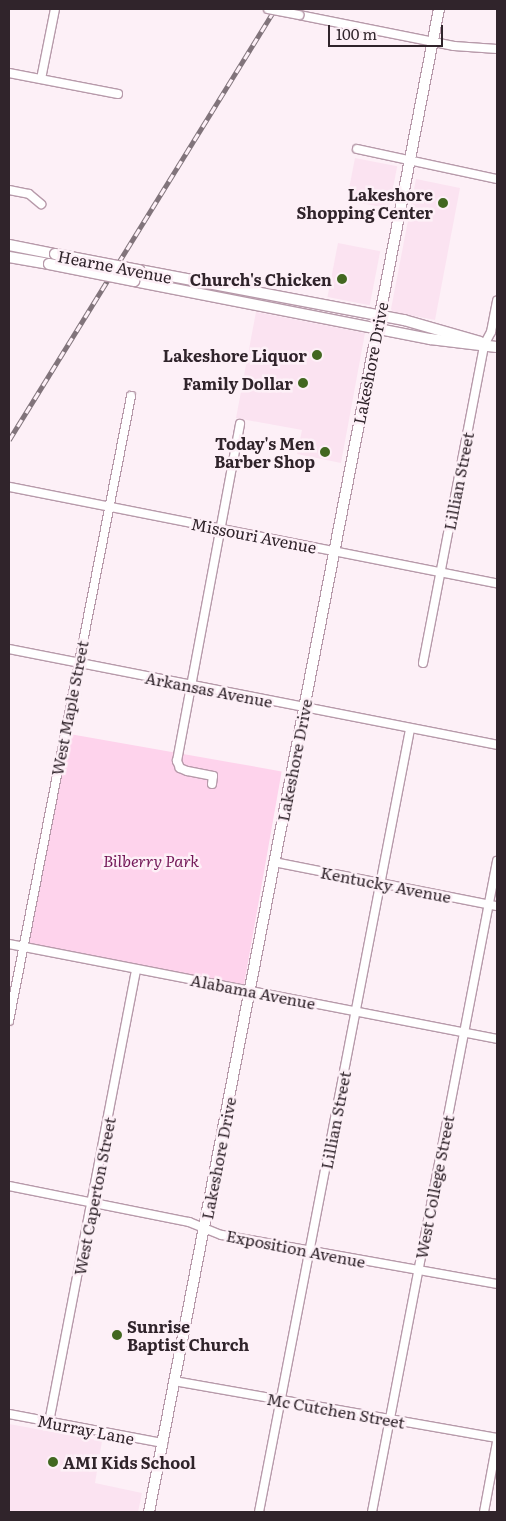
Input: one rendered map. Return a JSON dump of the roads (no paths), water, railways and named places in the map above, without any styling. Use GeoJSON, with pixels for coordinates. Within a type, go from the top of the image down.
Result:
{"type":"FeatureCollection","features":[{"type":"Feature","properties":{"kind":"main road","name":"Lakeshore Drive"},"geometry":{"type":"LineString","coordinates":[[149,1512],[439,9]]}},
{"type":"Feature","properties":{"kind":"main road","name":"Hearne Avenue"},"geometry":{"type":"LineString","coordinates":[[9,245],[379,315],[460,334],[497,347]]}},
{"type":"Feature","properties":{"kind":"main road","name":"Hearne Avenue"},"geometry":{"type":"LineString","coordinates":[[9,257],[461,344],[484,344]]}},
{"type":"Feature","properties":{"kind":"main road"},"geometry":{"type":"LineString","coordinates":[[270,308],[273,294]]}},
{"type":"Feature","properties":{"kind":"street"},"geometry":{"type":"LineString","coordinates":[[41,79],[55,9]]}},
{"type":"Feature","properties":{"kind":"street"},"geometry":{"type":"LineString","coordinates":[[268,9],[433,41],[497,49]]}},
{"type":"Feature","properties":{"kind":"street"},"geometry":{"type":"LineString","coordinates":[[9,72],[118,94]]}},
{"type":"Feature","properties":{"kind":"street"},"geometry":{"type":"LineString","coordinates":[[357,149],[497,179]]}},
{"type":"Feature","properties":{"kind":"street"},"geometry":{"type":"LineString","coordinates":[[9,190],[29,194],[41,204]]}},
{"type":"Feature","properties":{"kind":"street","name":"Lillian Street"},"geometry":{"type":"LineString","coordinates":[[423,663],[484,344],[491,332],[497,301]]}},
{"type":"Feature","properties":{"kind":"street","name":"West Maple Street"},"geometry":{"type":"LineString","coordinates":[[9,1021],[107,507],[131,396]]}},
{"type":"Feature","properties":{"kind":"street"},"geometry":{"type":"LineString","coordinates":[[212,784],[213,776],[180,768],[177,761],[240,424]]}},
{"type":"Feature","properties":{"kind":"street","name":"Missouri Avenue"},"geometry":{"type":"LineString","coordinates":[[10,488],[497,583]]}},
{"type":"Feature","properties":{"kind":"street","name":"Arkansas Avenue"},"geometry":{"type":"LineString","coordinates":[[9,650],[497,745]]}},
{"type":"Feature","properties":{"kind":"street","name":"Lillian Street"},"geometry":{"type":"LineString","coordinates":[[259,1512],[410,729]]}},
{"type":"Feature","properties":{"kind":"street","name":"West College Street"},"geometry":{"type":"LineString","coordinates":[[372,1512],[464,1033],[493,905],[497,861]]}},
{"type":"Feature","properties":{"kind":"street","name":"Kentucky Avenue"},"geometry":{"type":"LineString","coordinates":[[274,862],[493,905]]}},
{"type":"Feature","properties":{"kind":"street","name":"Alabama Avenue"},"geometry":{"type":"LineString","coordinates":[[9,944],[497,1039]]}},
{"type":"Feature","properties":{"kind":"street","name":"West Caperton Street"},"geometry":{"type":"LineString","coordinates":[[49,1422],[93,1202],[136,969]]}},
{"type":"Feature","properties":{"kind":"street","name":"Exposition Avenue"},"geometry":{"type":"LineString","coordinates":[[9,1186],[189,1222],[204,1229],[310,1252],[497,1284]]}},
{"type":"Feature","properties":{"kind":"street","name":"Mc Cutchen Street"},"geometry":{"type":"LineString","coordinates":[[174,1382],[497,1438]]}},
{"type":"Feature","properties":{"kind":"street","name":"Murray Lane"},"geometry":{"type":"LineString","coordinates":[[9,1414],[163,1443]]}},
{"type":"Feature","properties":{"kind":"street"},"geometry":{"type":"LineString","coordinates":[[484,1512],[497,1442]]}},
{"type":"Feature","properties":{"kind":"railway"},"geometry":{"type":"LineString","coordinates":[[9,440],[275,9]]}},
{"type":"Feature","properties":{"kind":"place","name":"Lakeshore Shopping Center"},"geometry":{"type":"Point","coordinates":[443,203]}},
{"type":"Feature","properties":{"kind":"place","name":"Church's Chicken"},"geometry":{"type":"Point","coordinates":[342,279]}},
{"type":"Feature","properties":{"kind":"place","name":"Lakeshore Liquor"},"geometry":{"type":"Point","coordinates":[317,355]}},
{"type":"Feature","properties":{"kind":"place","name":"Family Dollar"},"geometry":{"type":"Point","coordinates":[303,383]}},
{"type":"Feature","properties":{"kind":"place","name":"Today's Men Barber Shop"},"geometry":{"type":"Point","coordinates":[325,452]}},
{"type":"Feature","properties":{"kind":"place","name":"Sunrise Baptist Church"},"geometry":{"type":"Point","coordinates":[117,1335]}},
{"type":"Feature","properties":{"kind":"place","name":"AMI Kids School"},"geometry":{"type":"Point","coordinates":[53,1462]}},
{"type":"Feature","properties":{"kind":"park label","name":"Bilberry Park"},"geometry":{"type":"Point","coordinates":[151,860]}}]}
